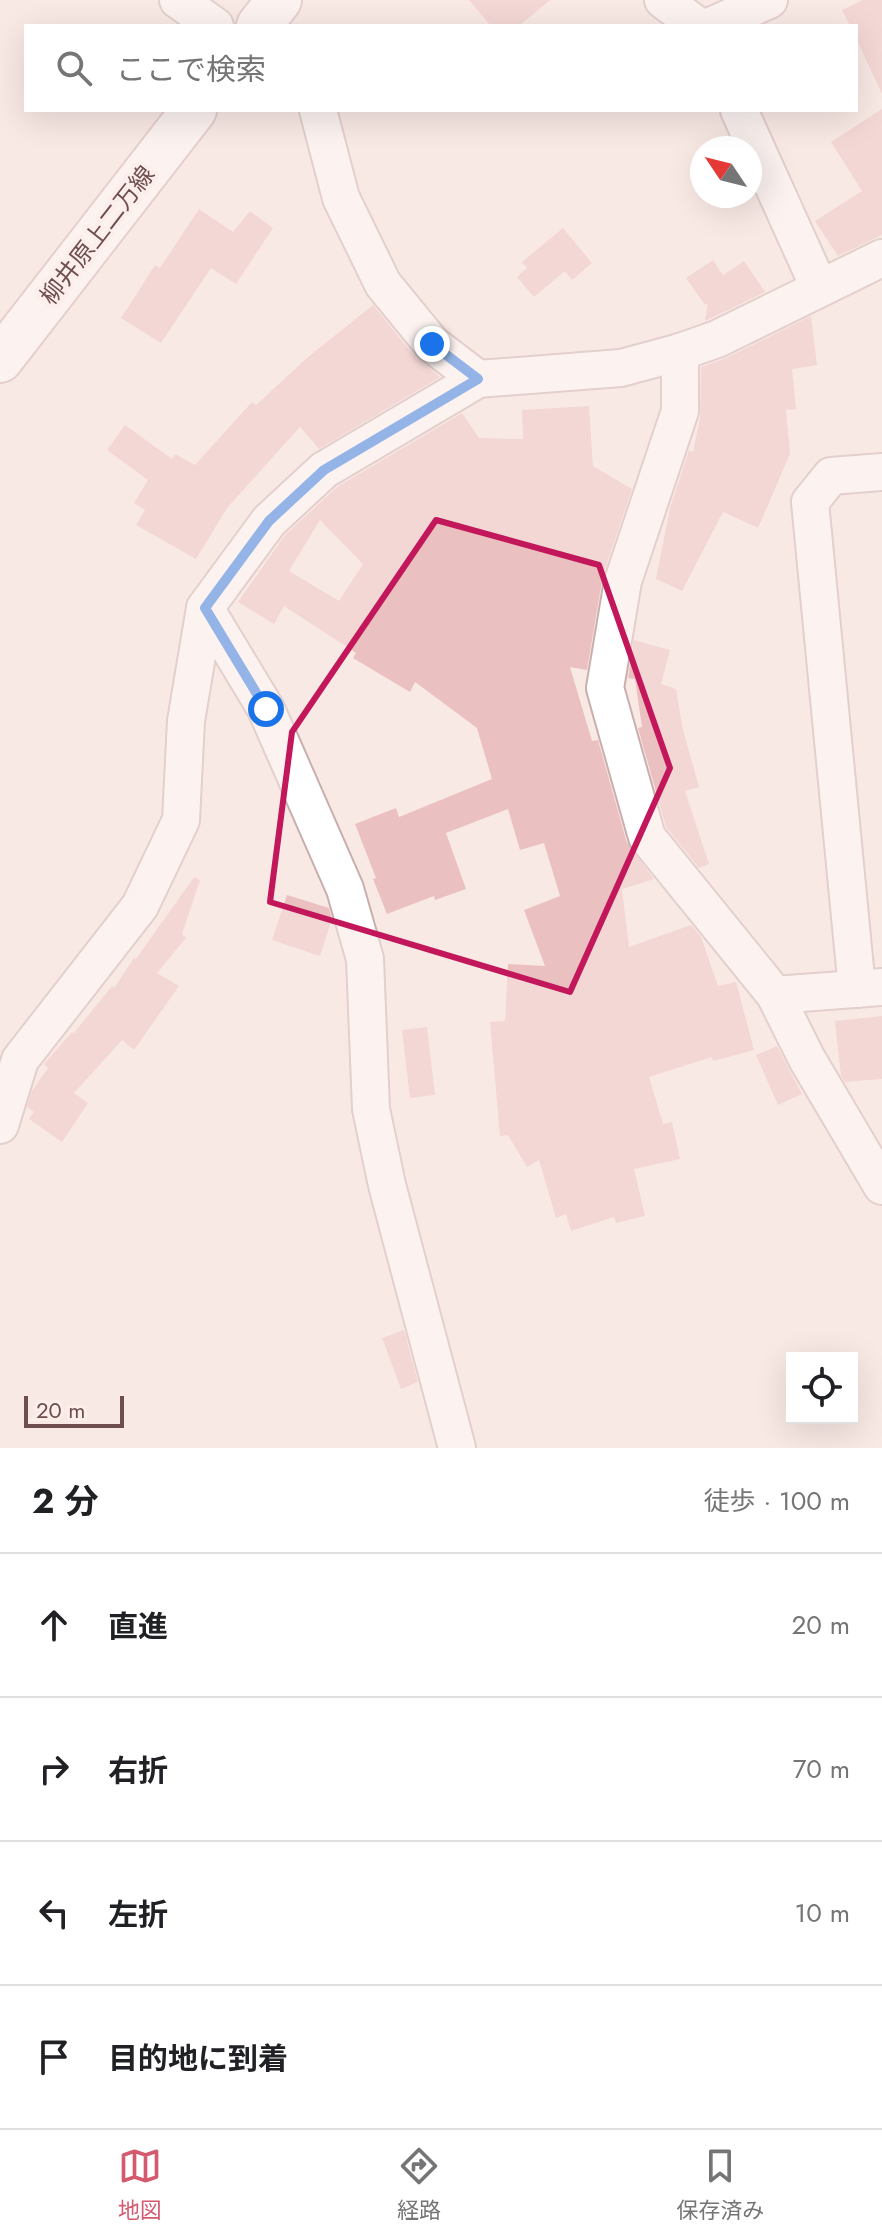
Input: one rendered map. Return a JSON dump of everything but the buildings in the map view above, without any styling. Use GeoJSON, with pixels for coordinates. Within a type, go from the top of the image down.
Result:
{"type":"FeatureCollection","features":[{"type":"Feature","properties":{"kind":"main road"},"geometry":{"type":"LineString","coordinates":[[261,24],[279,0]]}},
{"type":"Feature","properties":{"kind":"main road","name":"柳井原上二万線"},"geometry":{"type":"LineString","coordinates":[[0,360],[192,112]]}},
{"type":"Feature","properties":{"kind":"street"},"geometry":{"type":"LineString","coordinates":[[178,0],[212,24]]}},
{"type":"Feature","properties":{"kind":"street"},"geometry":{"type":"LineString","coordinates":[[663,0],[695,24]]}},
{"type":"Feature","properties":{"kind":"street"},"geometry":{"type":"LineString","coordinates":[[715,24],[769,0]]}},
{"type":"Feature","properties":{"kind":"street"},"geometry":{"type":"LineString","coordinates":[[319,112],[341,198],[383,284],[432,344],[478,379]]}},
{"type":"Feature","properties":{"kind":"street"},"geometry":{"type":"LineString","coordinates":[[740,112],[819,287]]}},
{"type":"Feature","properties":{"kind":"street"},"geometry":{"type":"LineString","coordinates":[[0,1125],[20,1060],[140,906],[181,820],[186,721],[205,608],[269,521],[324,470],[478,379],[621,368],[680,352],[717,339],[882,258]]}},
{"type":"Feature","properties":{"kind":"street"},"geometry":{"type":"LineString","coordinates":[[680,352],[680,411],[623,581],[605,688],[647,837],[775,995],[807,1059],[882,1186]]}},
{"type":"Feature","properties":{"kind":"street"},"geometry":{"type":"LineString","coordinates":[[775,995],[869,988],[810,502],[831,476],[882,472]]}},
{"type":"Feature","properties":{"kind":"street"},"geometry":{"type":"LineString","coordinates":[[205,608],[266,709],[345,889],[365,959],[371,1109],[387,1185],[457,1448]]}},
{"type":"Feature","properties":{"kind":"highlighted area"},"geometry":{"type":"Polygon","coordinates":[[[436,520],[599,565],[670,768],[570,992],[270,902],[292,732],[436,520]]]}},
{"type":"Feature","properties":{"kind":"route"},"geometry":{"type":"LineString","coordinates":[[266,709],[205,608],[269,521],[324,470],[478,379],[432,344]]}}]}
